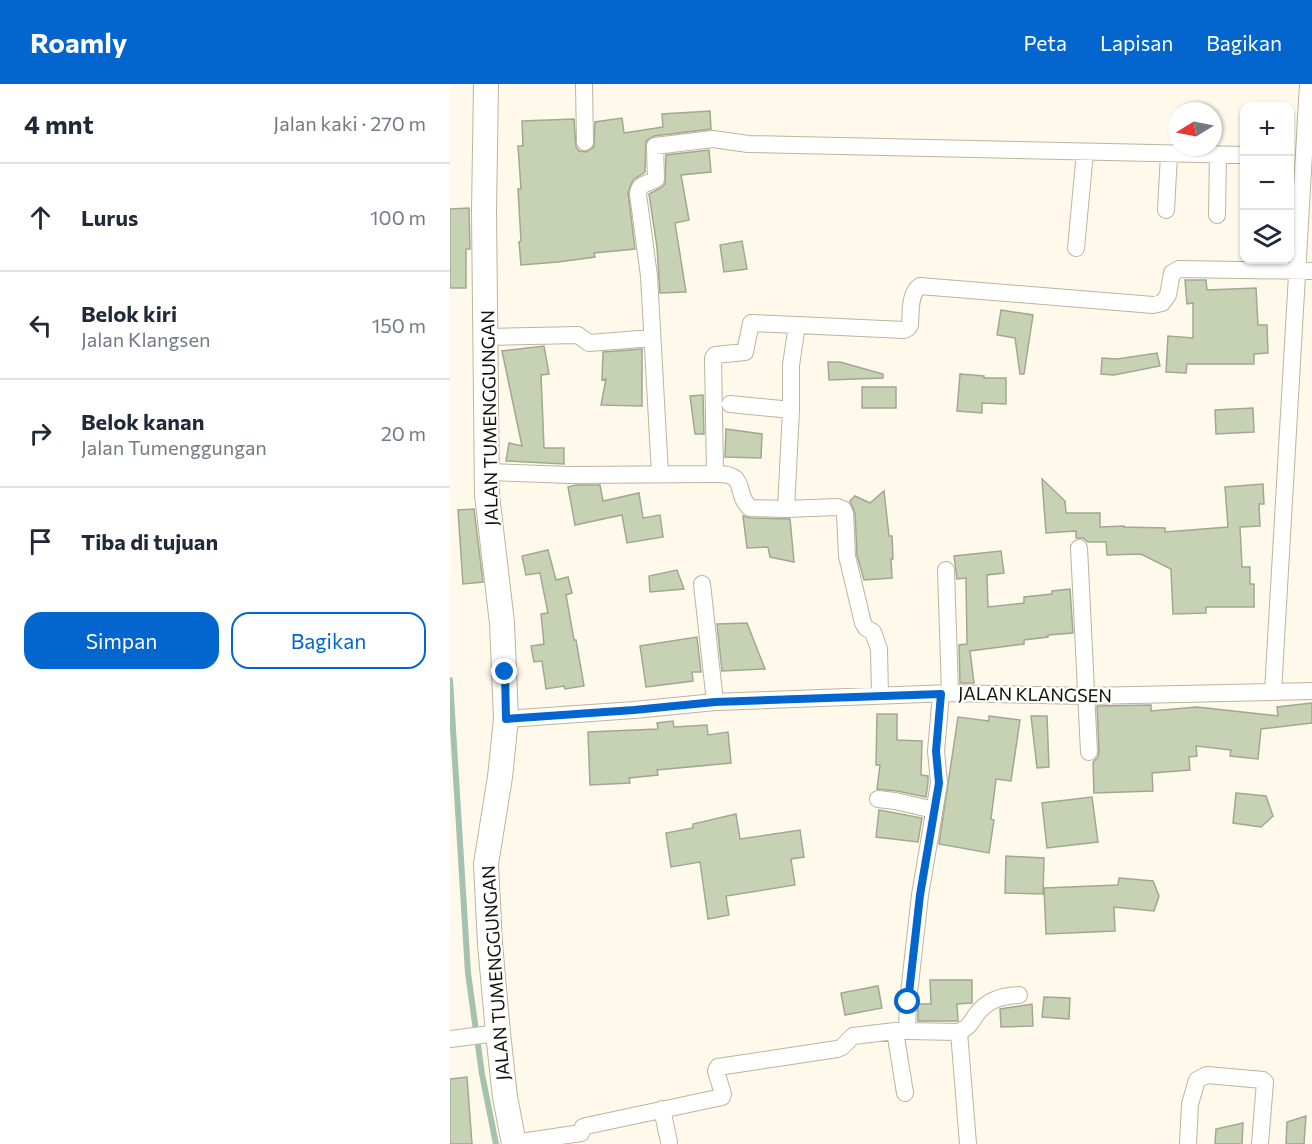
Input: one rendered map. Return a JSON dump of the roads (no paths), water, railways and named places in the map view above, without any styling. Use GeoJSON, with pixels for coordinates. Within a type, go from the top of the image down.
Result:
{"type":"FeatureCollection","features":[{"type":"Feature","properties":{"kind":"street","name":"JALAN TUMENGGUNGAN"},"geometry":{"type":"LineString","coordinates":[[486,84],[484,212],[487,495],[502,623],[506,719],[500,777],[486,864],[493,1034],[514,1144]]}},
{"type":"Feature","properties":{"kind":"street"},"geometry":{"type":"LineString","coordinates":[[584,84],[585,142]]}},
{"type":"Feature","properties":{"kind":"street"},"geometry":{"type":"LineString","coordinates":[[1273,692],[1305,271],[1297,157],[1308,84]]}},
{"type":"Feature","properties":{"kind":"street"},"geometry":{"type":"LineString","coordinates":[[660,474],[649,276],[638,194],[643,184],[656,179],[654,146],[713,139],[748,144],[1168,154]]}},
{"type":"Feature","properties":{"kind":"street"},"geometry":{"type":"LineString","coordinates":[[1076,248],[1085,152]]}},
{"type":"Feature","properties":{"kind":"street"},"geometry":{"type":"LineString","coordinates":[[1222,155],[1240,155]]}},
{"type":"Feature","properties":{"kind":"street"},"geometry":{"type":"LineString","coordinates":[[1166,210],[1169,156]]}},
{"type":"Feature","properties":{"kind":"street"},"geometry":{"type":"LineString","coordinates":[[1217,215],[1218,156]]}},
{"type":"Feature","properties":{"kind":"street"},"geometry":{"type":"LineString","coordinates":[[715,474],[713,358],[715,355],[745,352],[751,323],[904,330],[909,328],[913,294],[920,286],[1153,305],[1162,303],[1168,295],[1173,273],[1179,269],[1305,271]]}},
{"type":"Feature","properties":{"kind":"street"},"geometry":{"type":"LineString","coordinates":[[786,509],[791,365],[797,325]]}},
{"type":"Feature","properties":{"kind":"street"},"geometry":{"type":"LineString","coordinates":[[487,337],[578,335],[589,342],[652,338]]}},
{"type":"Feature","properties":{"kind":"street"},"geometry":{"type":"LineString","coordinates":[[730,404],[791,410]]}},
{"type":"Feature","properties":{"kind":"street"},"geometry":{"type":"LineString","coordinates":[[487,472],[581,475],[728,474],[738,481],[750,508],[837,507],[843,509],[848,556],[863,623],[873,632],[879,650],[880,696]]}},
{"type":"Feature","properties":{"kind":"street"},"geometry":{"type":"LineString","coordinates":[[1079,548],[1089,752]]}},
{"type":"Feature","properties":{"kind":"street"},"geometry":{"type":"LineString","coordinates":[[905,1092],[901,1030],[908,1002],[919,907],[939,783],[936,751],[946,694],[946,570]]}},
{"type":"Feature","properties":{"kind":"street"},"geometry":{"type":"LineString","coordinates":[[702,584],[715,702]]}},
{"type":"Feature","properties":{"kind":"street","name":"JALAN KLANGSEN"},"geometry":{"type":"LineString","coordinates":[[506,719],[715,702],[880,696],[946,694],[1088,696],[1312,691]]}},
{"type":"Feature","properties":{"kind":"street"},"geometry":{"type":"LineString","coordinates":[[878,799],[934,810]]}},
{"type":"Feature","properties":{"kind":"street"},"geometry":{"type":"LineString","coordinates":[[514,1144],[582,1138],[583,1127],[586,1125],[715,1099],[723,1094],[716,1071],[718,1067],[837,1049],[853,1036],[901,1030],[959,1032],[970,1027],[977,1014],[992,1000],[1019,995]]}},
{"type":"Feature","properties":{"kind":"street"},"geometry":{"type":"LineString","coordinates":[[959,1032],[968,1144]]}},
{"type":"Feature","properties":{"kind":"street"},"geometry":{"type":"LineString","coordinates":[[454,1039],[493,1034]]}},
{"type":"Feature","properties":{"kind":"street"},"geometry":{"type":"LineString","coordinates":[[1188,1144],[1190,1104],[1197,1080],[1207,1075],[1265,1082],[1260,1144]]}},
{"type":"Feature","properties":{"kind":"street"},"geometry":{"type":"LineString","coordinates":[[662,1109],[669,1143]]}},
{"type":"Feature","properties":{"kind":"waterway"},"geometry":{"type":"LineString","coordinates":[[450,680],[468,973],[482,1074],[496,1144]]}}]}
